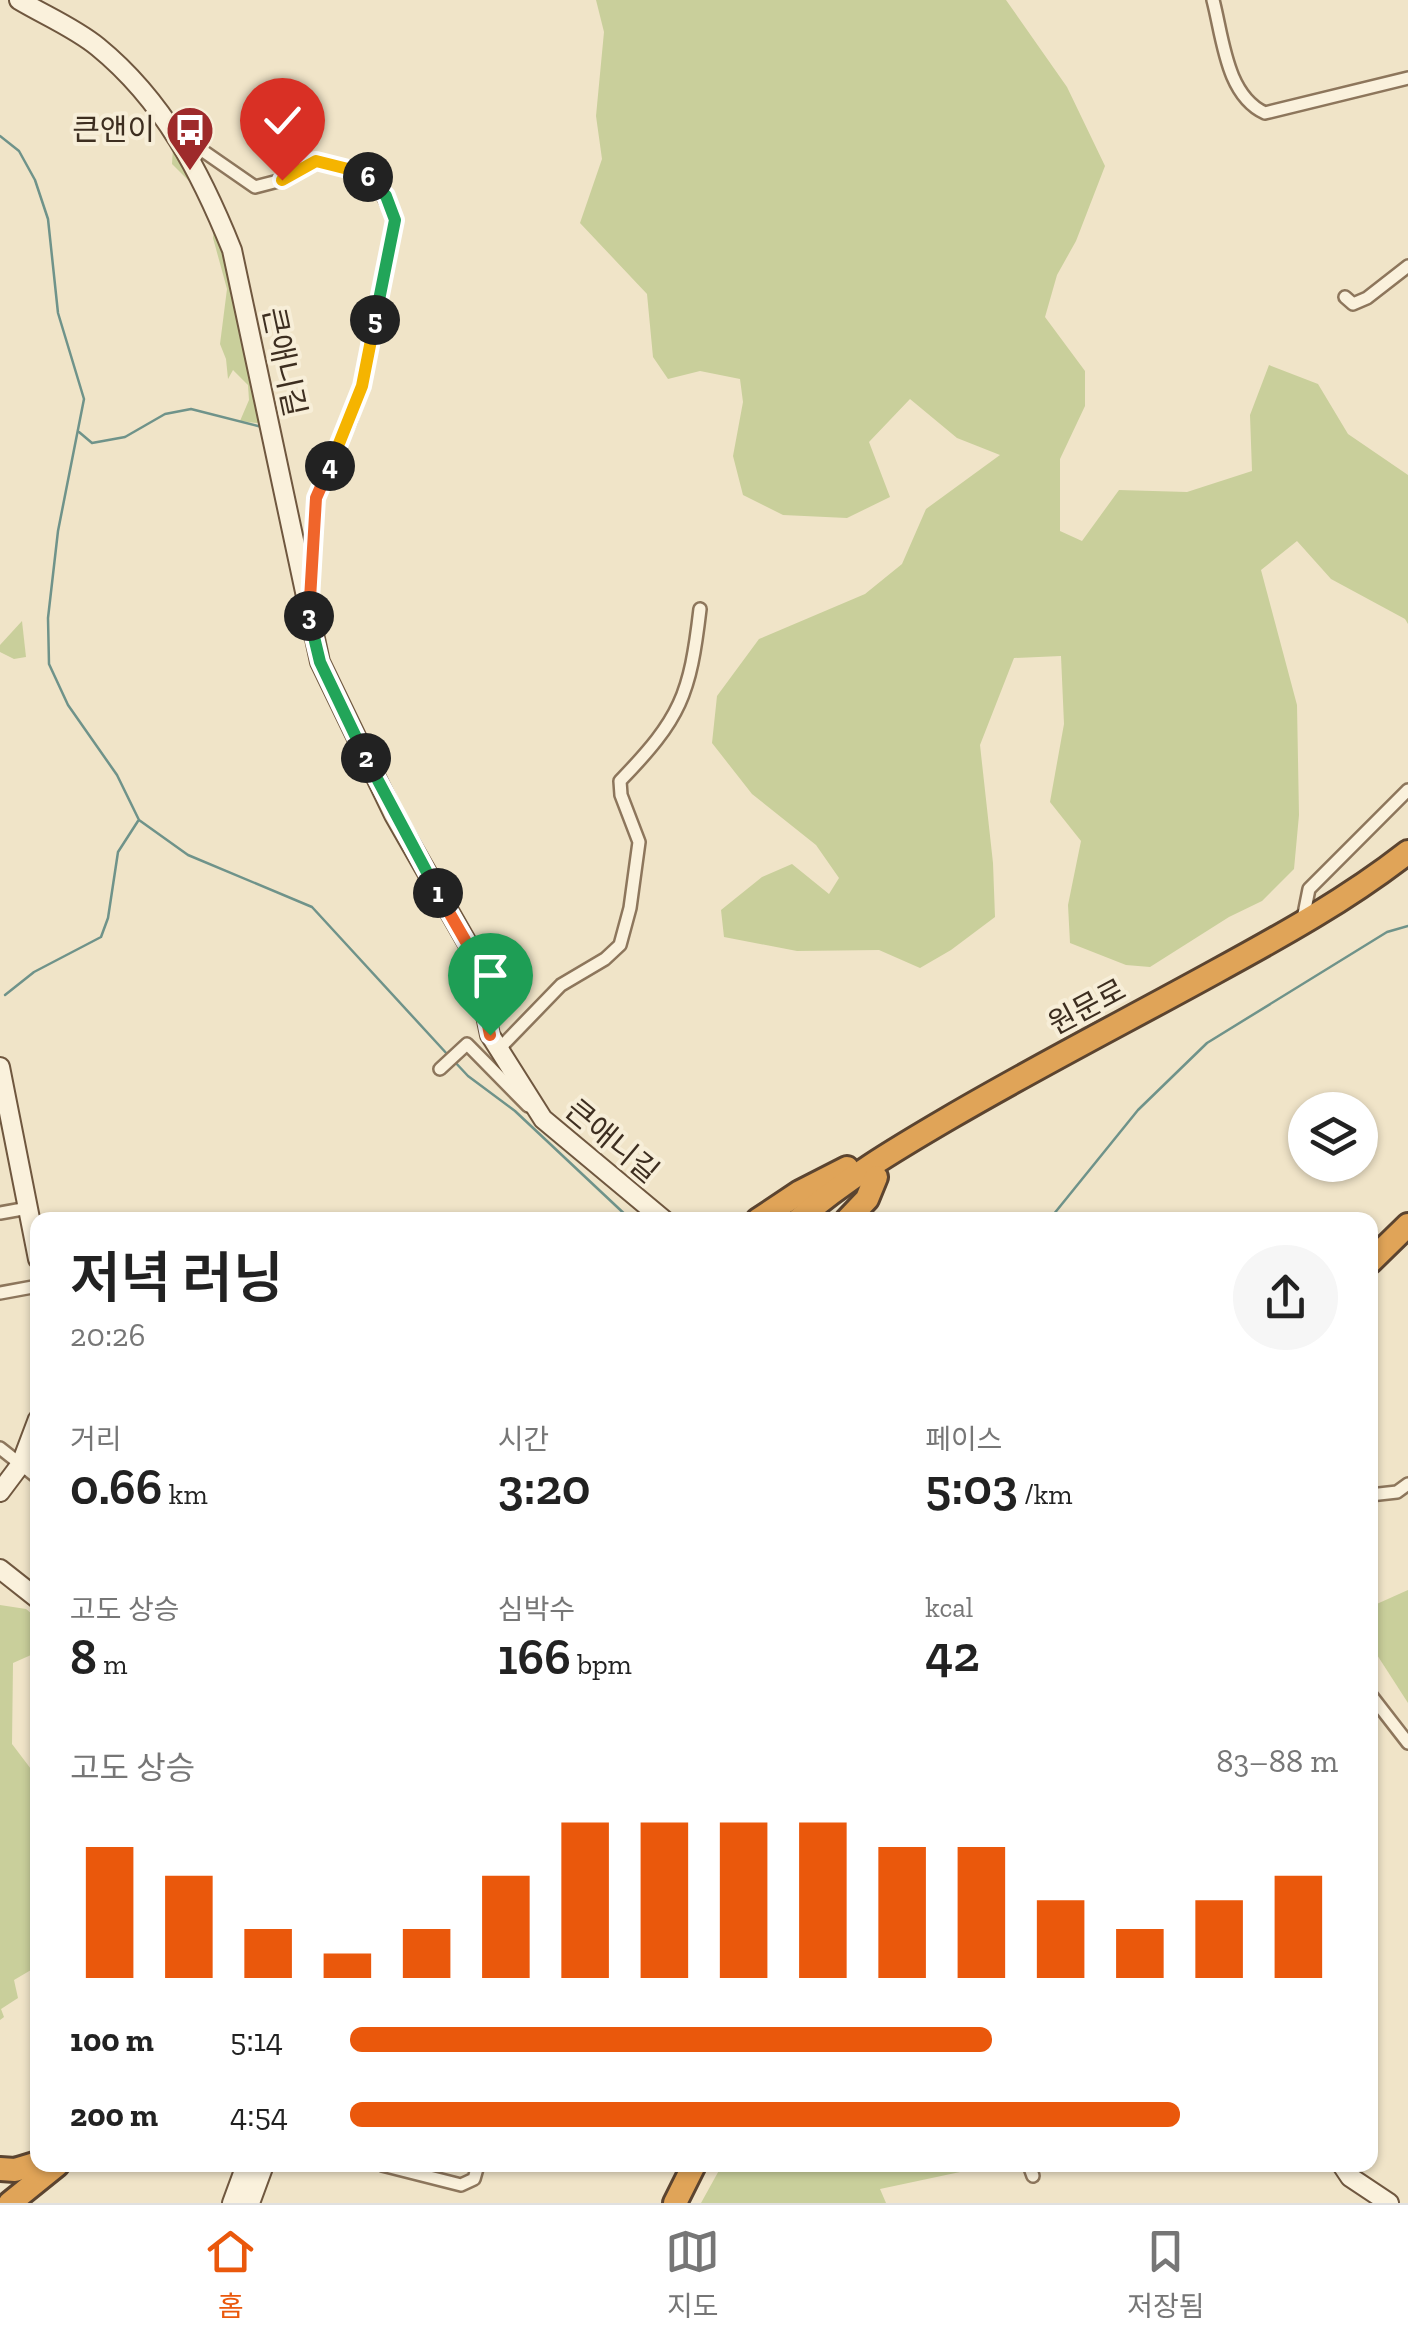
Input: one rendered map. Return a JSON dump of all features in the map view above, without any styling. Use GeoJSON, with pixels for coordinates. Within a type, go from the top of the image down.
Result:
{"type":"FeatureCollection","features":[{"type":"Feature","properties":{"kind":"highway","name":"원문로"},"geometry":{"type":"LineString","coordinates":[[808,1212],[854,1176],[918,1136],[1302,923],[1408,852]]}},
{"type":"Feature","properties":{"kind":"highway","name":"원문로"},"geometry":{"type":"LineString","coordinates":[[828,1212],[924,1146],[1289,947],[1408,871]]}},
{"type":"Feature","properties":{"kind":"highway"},"geometry":{"type":"LineString","coordinates":[[770,1212],[800,1192],[918,1136]]}},
{"type":"Feature","properties":{"kind":"highway"},"geometry":{"type":"LineString","coordinates":[[855,1212],[867,1199],[876,1177]]}},
{"type":"Feature","properties":{"kind":"highway"},"geometry":{"type":"LineString","coordinates":[[1378,1237],[1408,1209]]}},
{"type":"Feature","properties":{"kind":"highway"},"geometry":{"type":"LineString","coordinates":[[1378,1254],[1408,1225]]}},
{"type":"Feature","properties":{"kind":"highway"},"geometry":{"type":"LineString","coordinates":[[0,2169],[30,2166]]}},
{"type":"Feature","properties":{"kind":"highway"},"geometry":{"type":"LineString","coordinates":[[0,2195],[30,2171]]}},
{"type":"Feature","properties":{"kind":"highway"},"geometry":{"type":"LineString","coordinates":[[10,2203],[48,2172]]}},
{"type":"Feature","properties":{"kind":"highway"},"geometry":{"type":"LineString","coordinates":[[660,2203],[676,2172]]}},
{"type":"Feature","properties":{"kind":"highway"},"geometry":{"type":"LineString","coordinates":[[674,2203],[690,2172]]}},
{"type":"Feature","properties":{"kind":"street","name":"큰애니길"},"geometry":{"type":"LineString","coordinates":[[19,0],[97,46],[140,88],[177,133],[208,192],[232,250],[320,662],[394,814],[473,954],[490,1035],[543,1119],[654,1212]]}},
{"type":"Feature","properties":{"kind":"street"},"geometry":{"type":"LineString","coordinates":[[1213,0],[1236,86],[1248,104],[1265,113],[1408,78]]}},
{"type":"Feature","properties":{"kind":"street","name":"큰애니길"},"geometry":{"type":"LineString","coordinates":[[177,133],[255,188],[282,180],[316,161],[364,173],[386,196],[395,220],[362,386],[316,498],[308,612]]}},
{"type":"Feature","properties":{"kind":"street"},"geometry":{"type":"LineString","coordinates":[[1345,297],[1353,304],[1367,298],[1408,266]]}},
{"type":"Feature","properties":{"kind":"street"},"geometry":{"type":"LineString","coordinates":[[498,1048],[561,984],[605,959],[620,945],[630,908],[639,842],[621,795],[620,780],[668,729],[686,690],[700,609]]}},
{"type":"Feature","properties":{"kind":"street"},"geometry":{"type":"LineString","coordinates":[[1302,923],[1309,889],[1408,790]]}},
{"type":"Feature","properties":{"kind":"street"},"geometry":{"type":"LineString","coordinates":[[442,1067],[467,1044],[543,1119]]}},
{"type":"Feature","properties":{"kind":"street"},"geometry":{"type":"LineString","coordinates":[[0,1066],[30,1218]]}},
{"type":"Feature","properties":{"kind":"street"},"geometry":{"type":"LineString","coordinates":[[0,1213],[28,1208]]}},
{"type":"Feature","properties":{"kind":"street"},"geometry":{"type":"LineString","coordinates":[[0,1293],[30,1287]]}},
{"type":"Feature","properties":{"kind":"street"},"geometry":{"type":"LineString","coordinates":[[0,1492],[21,1464],[30,1440]]}},
{"type":"Feature","properties":{"kind":"street"},"geometry":{"type":"LineString","coordinates":[[0,1448],[30,1471]]}},
{"type":"Feature","properties":{"kind":"street"},"geometry":{"type":"LineString","coordinates":[[1378,1495],[1397,1492],[1408,1484]]}},
{"type":"Feature","properties":{"kind":"street"},"geometry":{"type":"LineString","coordinates":[[0,1569],[30,1593]]}},
{"type":"Feature","properties":{"kind":"street"},"geometry":{"type":"LineString","coordinates":[[1378,1704],[1408,1743]]}},
{"type":"Feature","properties":{"kind":"street"},"geometry":{"type":"LineString","coordinates":[[232,2203],[243,2172]]}},
{"type":"Feature","properties":{"kind":"street"},"geometry":{"type":"LineString","coordinates":[[250,2203],[261,2172]]}},
{"type":"Feature","properties":{"kind":"street"},"geometry":{"type":"LineString","coordinates":[[410,2172],[461,2185],[474,2179],[476,2172]]}},
{"type":"Feature","properties":{"kind":"street"},"geometry":{"type":"LineString","coordinates":[[1347,2172],[1389,2203]]}},
{"type":"Feature","properties":{"kind":"green space"},"geometry":{"type":"Polygon","coordinates":[[[596,0],[1006,0],[1067,87],[1105,166],[1076,241],[1057,275],[1045,317],[1085,371],[1085,406],[1060,459],[1060,531],[1082,541],[1119,490],[1187,492],[1252,471],[1250,415],[1269,365],[1318,384],[1348,434],[1408,475],[1408,624],[1331,579],[1297,541],[1261,570],[1297,705],[1299,815],[1294,869],[1262,901],[1150,967],[1126,965],[1070,943],[1068,905],[1081,841],[1050,802],[1064,724],[1061,656],[1014,658],[980,745],[995,917],[920,968],[879,950],[797,951],[724,937],[721,910],[762,877],[792,864],[829,894],[839,878],[816,845],[752,794],[712,743],[717,696],[759,639],[865,594],[902,564],[926,509],[1000,455],[957,438],[910,399],[869,442],[890,497],[847,518],[783,515],[743,495],[733,456],[743,402],[740,379],[700,371],[668,379],[653,357],[647,294],[580,223],[602,159],[596,116],[604,32],[596,0]]]}},
{"type":"Feature","properties":{"kind":"green space"},"geometry":{"type":"Polygon","coordinates":[[[173,148],[217,214],[263,420],[257,423],[240,421],[249,400],[248,385],[233,370],[228,379],[220,344],[227,289],[213,238],[214,225],[205,215],[204,196],[172,164],[173,148]]]}},
{"type":"Feature","properties":{"kind":"green space"},"geometry":{"type":"Polygon","coordinates":[[[22,621],[26,657],[14,659],[0,652],[0,645],[22,621]]]}},
{"type":"Feature","properties":{"kind":"green space"},"geometry":{"type":"Polygon","coordinates":[[[1408,1590],[1408,1703],[1378,1656],[1378,1603],[1408,1590]]]}},
{"type":"Feature","properties":{"kind":"green space"},"geometry":{"type":"Polygon","coordinates":[[[0,1605],[30,1612],[30,1655],[13,1663],[12,1744],[30,1768],[30,1971],[14,1980],[18,1998],[1,2009],[4,2017],[0,2020],[0,1605]]]}},
{"type":"Feature","properties":{"kind":"green space"},"geometry":{"type":"Polygon","coordinates":[[[718,2172],[960,2172],[880,2189],[886,2203],[701,2203],[718,2172]]]}},
{"type":"Feature","properties":{"kind":"waterway"},"geometry":{"type":"LineString","coordinates":[[0,136],[19,151],[35,180],[48,219],[58,313],[84,399],[58,531],[48,618],[49,664],[68,705],[117,775],[139,820],[188,855],[312,907],[448,1055]]}},
{"type":"Feature","properties":{"kind":"waterway"},"geometry":{"type":"LineString","coordinates":[[79,432],[92,443],[125,437],[165,414],[191,409],[262,427]]}},
{"type":"Feature","properties":{"kind":"waterway"},"geometry":{"type":"LineString","coordinates":[[5,995],[34,972],[101,937],[108,918],[118,852],[138,821]]}},
{"type":"Feature","properties":{"kind":"waterway"},"geometry":{"type":"LineString","coordinates":[[1055,1212],[1138,1110],[1207,1043],[1387,932],[1408,926]]}},
{"type":"Feature","properties":{"kind":"waterway"},"geometry":{"type":"LineString","coordinates":[[454,1061],[515,1111],[622,1212]]}},
{"type":"Feature","properties":{"kind":"place","name":"큰앤이"},"geometry":{"type":"Point","coordinates":[190,172]}},
{"type":"Feature","properties":{"kind":"route"},"geometry":{"type":"LineString","coordinates":[[282,180],[316,161],[364,173],[386,196],[395,220],[362,386],[316,498],[308,612],[320,662],[394,814],[473,954],[490,1035]]}}]}
